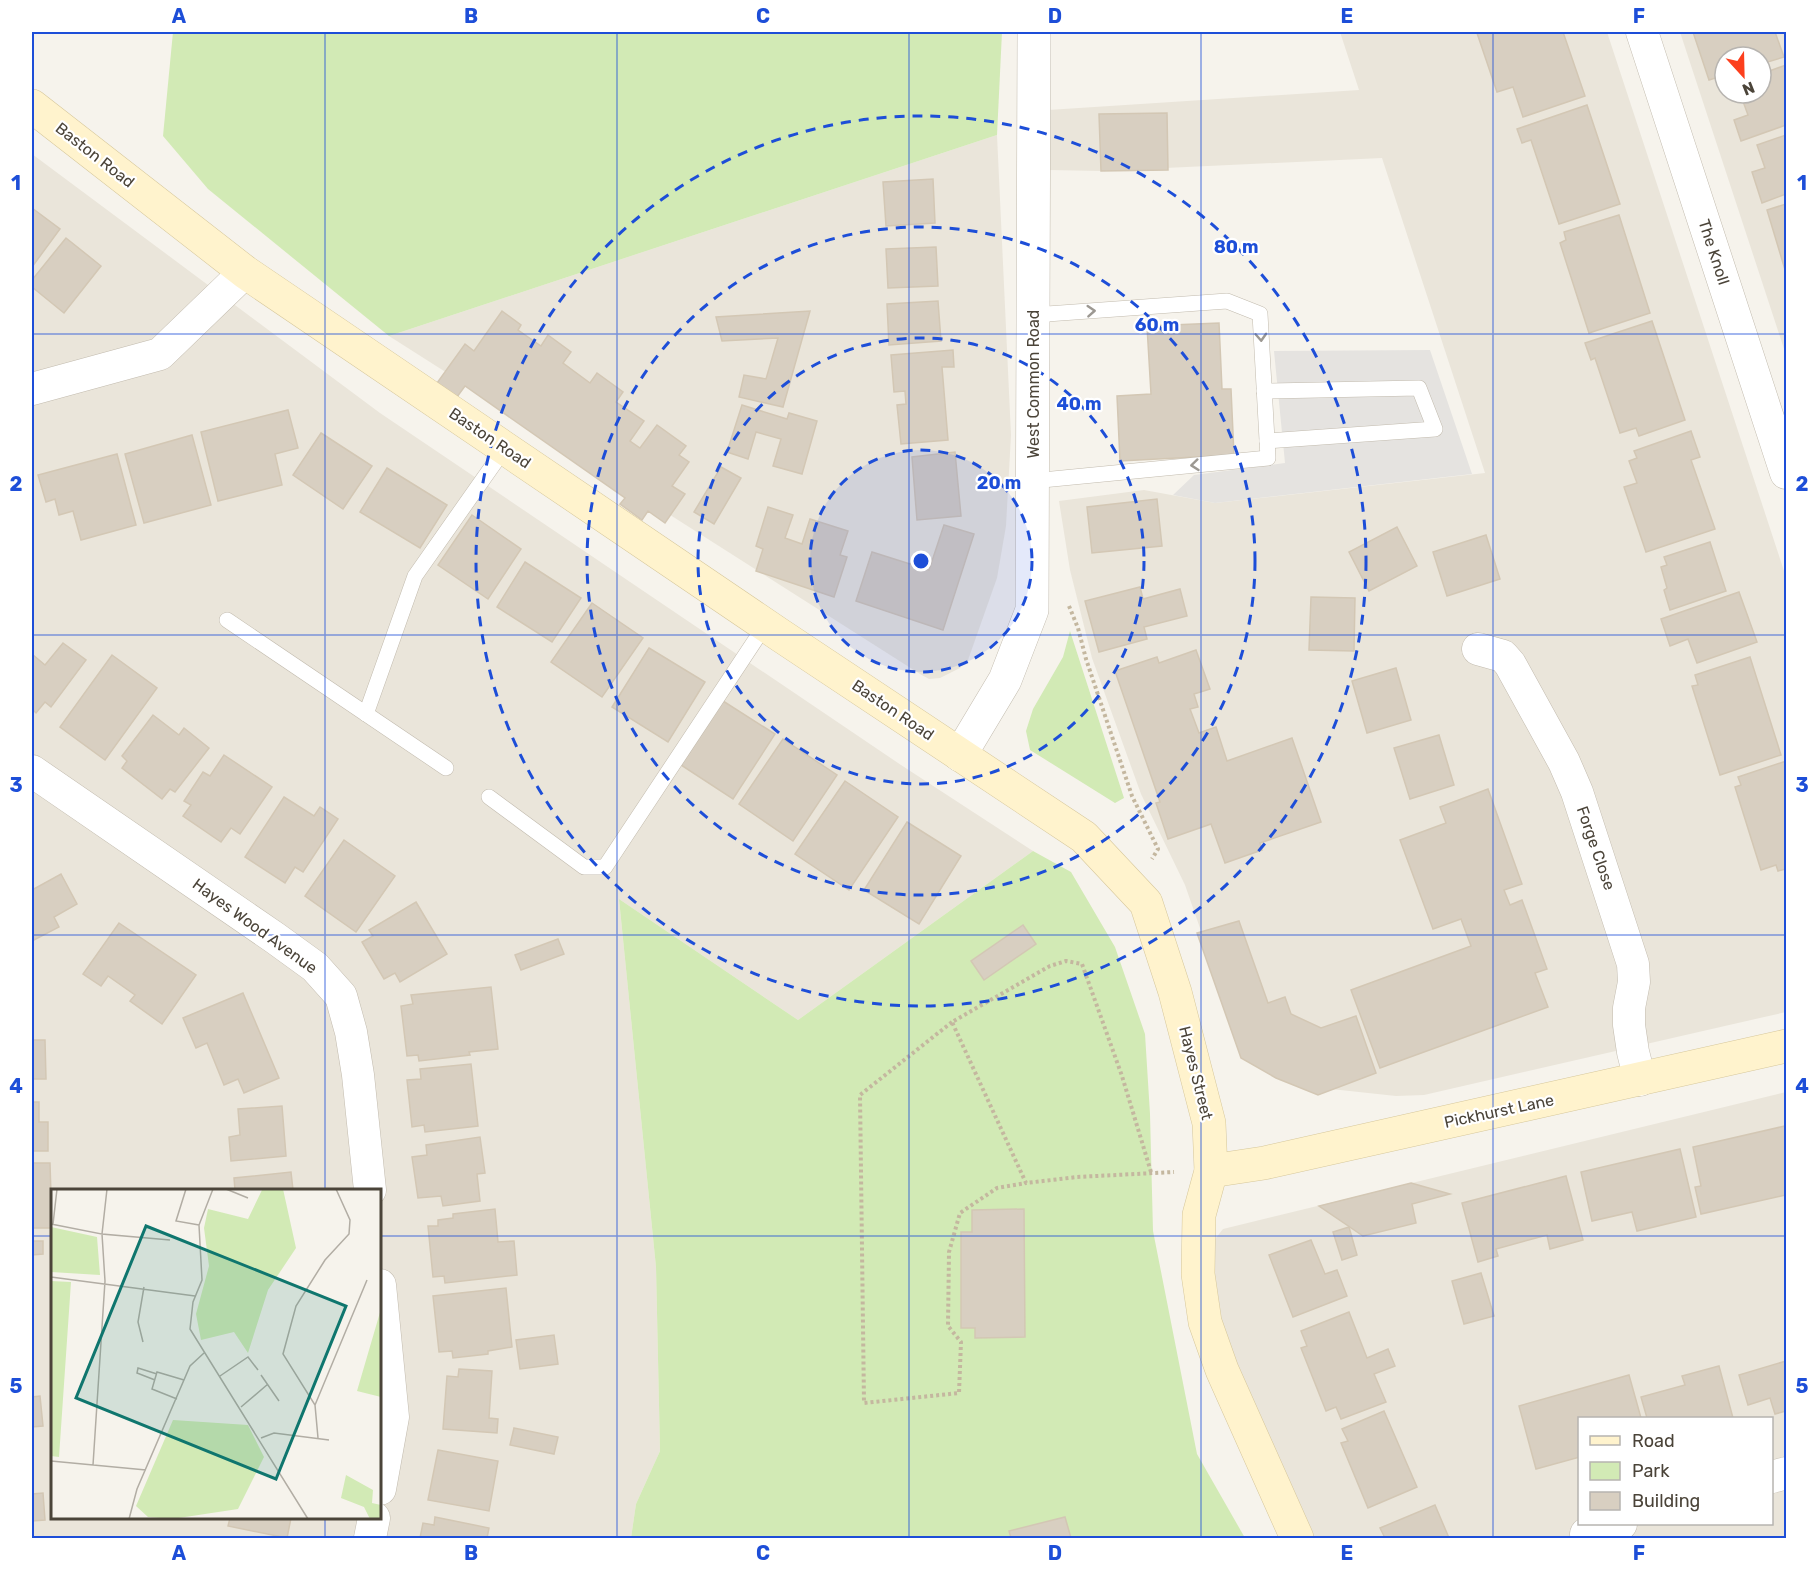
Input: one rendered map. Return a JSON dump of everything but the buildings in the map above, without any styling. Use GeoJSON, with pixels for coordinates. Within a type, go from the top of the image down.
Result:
{"type":"FeatureCollection","features":[{"type":"Feature","properties":{"kind":"main road","name":"Baston Road"},"geometry":{"type":"LineString","coordinates":[[32,106],[246,272],[960,755]]}},
{"type":"Feature","properties":{"kind":"main road","name":"Hayes Street"},"geometry":{"type":"LineString","coordinates":[[960,755],[1084,837],[1146,903],[1175,992],[1209,1123],[1211,1171],[1199,1215],[1198,1274],[1205,1322],[1222,1370],[1297,1539]]}},
{"type":"Feature","properties":{"kind":"main road","name":"Pickhurst Lane"},"geometry":{"type":"LineString","coordinates":[[1211,1171],[1264,1163],[1786,1046]]}},
{"type":"Feature","properties":{"kind":"street","name":"West Common Road"},"geometry":{"type":"LineString","coordinates":[[960,755],[1005,680],[1032,610],[1034,32]]}},
{"type":"Feature","properties":{"kind":"street","name":"The Knoll"},"geometry":{"type":"LineString","coordinates":[[1642,32],[1786,473]]}},
{"type":"Feature","properties":{"kind":"street"},"geometry":{"type":"LineString","coordinates":[[32,389],[160,354],[246,272]]}},
{"type":"Feature","properties":{"kind":"street","name":"Forge Close"},"geometry":{"type":"LineString","coordinates":[[1478,649],[1503,656],[1510,664],[1564,762],[1577,792],[1633,964],[1634,982],[1629,1008],[1629,1025],[1640,1080]]}},
{"type":"Feature","properties":{"kind":"street","name":"Hayes Wood Avenue"},"geometry":{"type":"LineString","coordinates":[[32,771],[315,967],[341,996],[351,1032],[358,1075],[370,1189]]}},
{"type":"Feature","properties":{"kind":"street"},"geometry":{"type":"LineString","coordinates":[[381,1295],[393,1417],[381,1483]]}},
{"type":"Feature","properties":{"kind":"street"},"geometry":{"type":"LineString","coordinates":[[370,1539],[374,1519]]}},
{"type":"Feature","properties":{"kind":"street"},"geometry":{"type":"LineString","coordinates":[[1586,1534],[1618,1525]]}},
{"type":"Feature","properties":{"kind":"lane"},"geometry":{"type":"LineString","coordinates":[[1032,481],[1268,458],[1260,314],[1227,301],[1033,315]]}},
{"type":"Feature","properties":{"kind":"lane"},"geometry":{"type":"LineString","coordinates":[[1264,392],[1419,388],[1435,429],[1267,441]]}},
{"type":"Feature","properties":{"kind":"lane"},"geometry":{"type":"LineString","coordinates":[[366,714],[415,576],[505,448]]}},
{"type":"Feature","properties":{"kind":"lane"},"geometry":{"type":"LineString","coordinates":[[226,620],[446,768]]}},
{"type":"Feature","properties":{"kind":"lane"},"geometry":{"type":"LineString","coordinates":[[489,797],[584,867],[605,867],[766,624]]}},
{"type":"Feature","properties":{"kind":"path"},"geometry":{"type":"LineString","coordinates":[[1032,569],[1062,587],[1078,628],[1086,659],[1132,796],[1158,849],[1134,891]]}},
{"type":"Feature","properties":{"kind":"path"},"geometry":{"type":"LineString","coordinates":[[1151,1172],[1122,1076],[1082,964],[1066,961],[1050,966],[952,1022],[860,1095],[864,1403],[959,1393],[961,1342],[948,1326],[949,1252],[960,1213],[997,1188],[1026,1183],[1151,1172],[1211,1171]]}},
{"type":"Feature","properties":{"kind":"path"},"geometry":{"type":"LineString","coordinates":[[952,1022],[1026,1183]]}},
{"type":"Feature","properties":{"kind":"shaded area"},"geometry":{"type":"Polygon","coordinates":[[[1340,32],[1607,32],[1786,577],[1786,1012],[1424,1095],[1396,1096],[1303,1086],[1235,1041],[1185,885],[1141,794],[1092,658],[1070,570],[1059,501],[1144,490],[1215,503],[1485,473],[1382,158],[1101,171],[1049,170],[1048,110],[1359,90],[1340,32]]]}},
{"type":"Feature","properties":{"kind":"shaded area"},"geometry":{"type":"Polygon","coordinates":[[[1680,32],[1786,32],[1786,355],[1680,32]]]}},
{"type":"Feature","properties":{"kind":"shaded area"},"geometry":{"type":"Polygon","coordinates":[[[997,135],[1011,435],[1006,526],[997,578],[968,660],[960,668],[940,678],[929,679],[920,674],[389,336],[997,135]]]}},
{"type":"Feature","properties":{"kind":"shaded area"},"geometry":{"type":"Polygon","coordinates":[[[32,154],[380,413],[901,765],[1033,851],[798,1020],[619,899],[656,1267],[660,1451],[636,1504],[631,1538],[32,1538],[32,154]]]}},
{"type":"Feature","properties":{"kind":"shaded area"},"geometry":{"type":"Polygon","coordinates":[[[1430,350],[1472,474],[1215,503],[1173,495],[1194,475],[1285,463],[1274,351],[1430,350]]]}},
{"type":"Feature","properties":{"kind":"shaded area"},"geometry":{"type":"Polygon","coordinates":[[[1786,1092],[1786,1538],[1308,1538],[1225,1348],[1208,1248],[1223,1229],[1786,1092]]]}},
{"type":"Feature","properties":{"kind":"green space"},"geometry":{"type":"Polygon","coordinates":[[[173,32],[1002,32],[997,135],[389,336],[208,189],[163,136],[173,32]]]}},
{"type":"Feature","properties":{"kind":"green space"},"geometry":{"type":"Polygon","coordinates":[[[1070,631],[1124,798],[1115,803],[1030,750],[1026,731],[1033,709],[1063,657],[1070,631]]]}},
{"type":"Feature","properties":{"kind":"green space"},"geometry":{"type":"Polygon","coordinates":[[[1033,851],[1071,872],[1115,947],[1145,1034],[1153,1231],[1197,1454],[1245,1538],[631,1538],[636,1504],[660,1451],[656,1267],[619,899],[798,1020],[1033,851]]]}}]}
